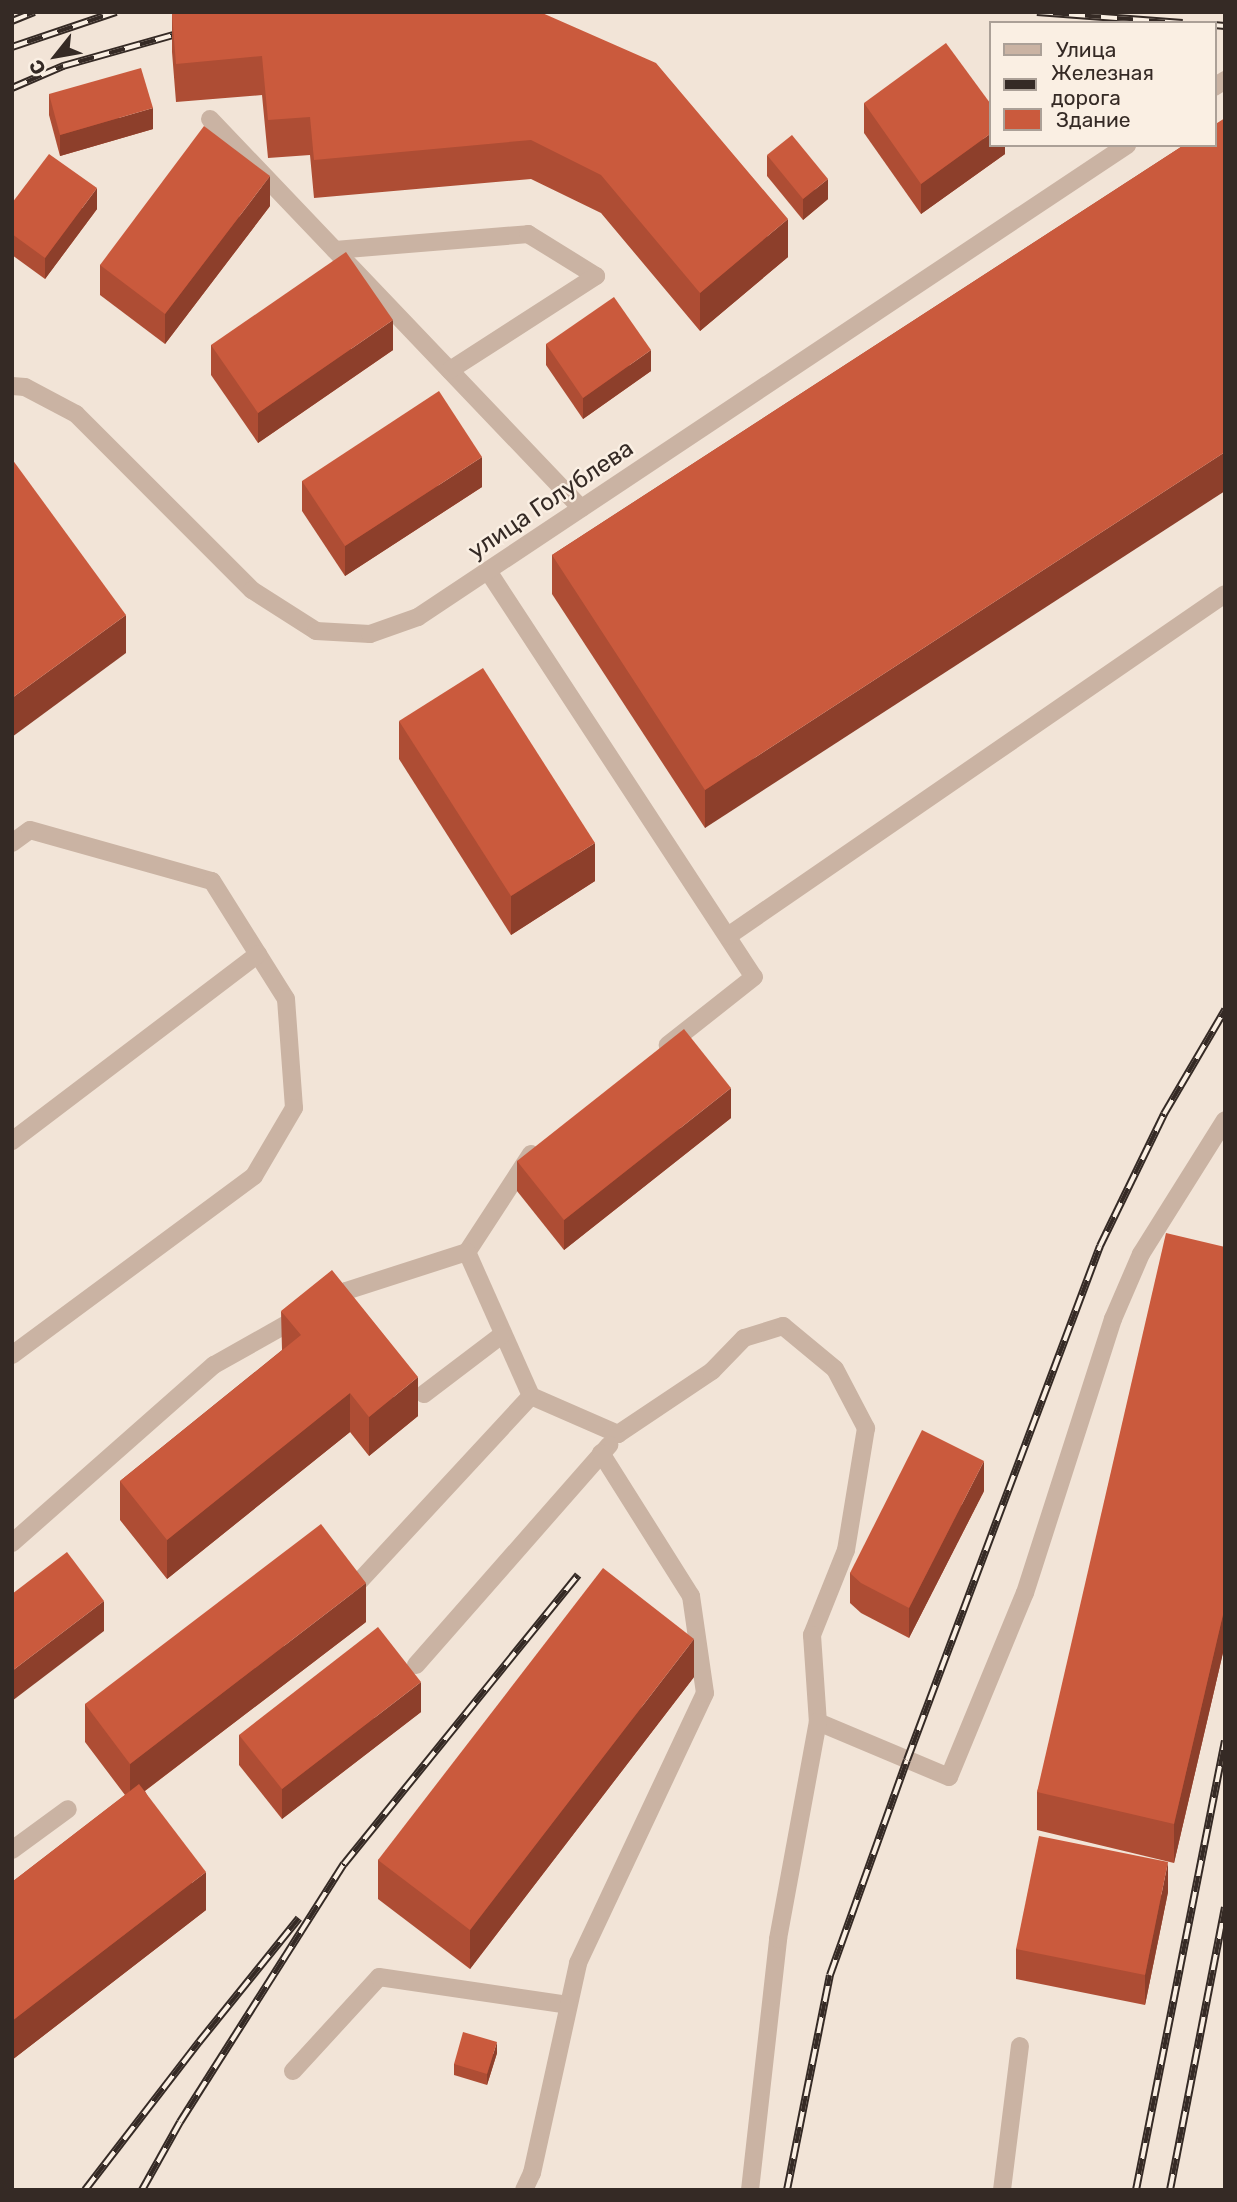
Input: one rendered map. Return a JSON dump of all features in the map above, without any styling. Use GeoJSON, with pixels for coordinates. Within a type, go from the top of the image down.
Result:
{"type":"FeatureCollection","features":[{"type":"Feature","properties":{"kind":"street"},"geometry":{"type":"LineString","coordinates":[[210,119],[582,508]]}},
{"type":"Feature","properties":{"kind":"street","name":"улица Голублева"},"geometry":{"type":"LineString","coordinates":[[12,386],[25,387],[76,414],[252,590],[316,631],[370,634],[418,618],[1124,147]]}},
{"type":"Feature","properties":{"kind":"street"},"geometry":{"type":"LineString","coordinates":[[335,250],[528,234],[596,276],[450,370]]}},
{"type":"Feature","properties":{"kind":"street"},"geometry":{"type":"LineString","coordinates":[[488,571],[754,976],[657,1054]]}},
{"type":"Feature","properties":{"kind":"street"},"geometry":{"type":"LineString","coordinates":[[728,936],[1225,594]]}},
{"type":"Feature","properties":{"kind":"street"},"geometry":{"type":"LineString","coordinates":[[12,843],[30,830],[212,881],[286,999],[293,1108],[254,1176],[12,1355]]}},
{"type":"Feature","properties":{"kind":"street"},"geometry":{"type":"LineString","coordinates":[[12,1141],[258,954]]}},
{"type":"Feature","properties":{"kind":"street"},"geometry":{"type":"LineString","coordinates":[[818,1722],[949,1777],[1025,1593],[1113,1319],[1141,1254],[1219,1141],[1225,1120]]}},
{"type":"Feature","properties":{"kind":"street"},"geometry":{"type":"LineString","coordinates":[[12,1543],[214,1365],[345,1291],[467,1252],[525,1158],[547,1141]]}},
{"type":"Feature","properties":{"kind":"street"},"geometry":{"type":"LineString","coordinates":[[467,1252],[530,1396],[618,1434]]}},
{"type":"Feature","properties":{"kind":"street"},"geometry":{"type":"LineString","coordinates":[[416,1665],[618,1434],[712,1371],[744,1338],[783,1326],[835,1369],[866,1429],[846,1550],[812,1634],[818,1722],[778,1939],[750,2190]]}},
{"type":"Feature","properties":{"kind":"street"},"geometry":{"type":"LineString","coordinates":[[424,1394],[503,1334]]}},
{"type":"Feature","properties":{"kind":"street"},"geometry":{"type":"LineString","coordinates":[[356,1585],[530,1396]]}},
{"type":"Feature","properties":{"kind":"street"},"geometry":{"type":"LineString","coordinates":[[523,2190],[532,2173],[578,1964],[705,1693],[691,1596],[601,1453]]}},
{"type":"Feature","properties":{"kind":"street"},"geometry":{"type":"LineString","coordinates":[[12,1850],[68,1809]]}},
{"type":"Feature","properties":{"kind":"street"},"geometry":{"type":"LineString","coordinates":[[293,2071],[379,1977],[568,2005]]}},
{"type":"Feature","properties":{"kind":"street"},"geometry":{"type":"LineString","coordinates":[[1002,2190],[1020,2046]]}},
{"type":"Feature","properties":{"kind":"building"},"geometry":{"type":"Polygon","coordinates":[[[540,12],[656,63],[788,219],[700,293],[601,175],[531,140],[314,160],[310,117],[268,120],[262,56],[176,64],[172,14],[540,12]]]}},
{"type":"Feature","properties":{"kind":"building"},"geometry":{"type":"Polygon","coordinates":[[[946,43],[988,100],[988,135],[921,184],[864,103],[946,43]]]}},
{"type":"Feature","properties":{"kind":"building"},"geometry":{"type":"Polygon","coordinates":[[[141,68],[153,108],[60,135],[49,94],[141,68]]]}},
{"type":"Feature","properties":{"kind":"building"},"geometry":{"type":"Polygon","coordinates":[[[1225,118],[1225,452],[705,790],[552,555],[1181,147],[1216,147],[1216,124],[1225,118]]]}},
{"type":"Feature","properties":{"kind":"building"},"geometry":{"type":"Polygon","coordinates":[[[204,126],[270,176],[165,314],[100,265],[204,126]]]}},
{"type":"Feature","properties":{"kind":"building"},"geometry":{"type":"Polygon","coordinates":[[[792,135],[828,179],[803,199],[767,155],[792,135]]]}},
{"type":"Feature","properties":{"kind":"building"},"geometry":{"type":"Polygon","coordinates":[[[49,154],[97,188],[45,258],[12,234],[12,203],[49,154]]]}},
{"type":"Feature","properties":{"kind":"building"},"geometry":{"type":"Polygon","coordinates":[[[346,252],[393,320],[258,413],[211,345],[346,252]]]}},
{"type":"Feature","properties":{"kind":"building"},"geometry":{"type":"Polygon","coordinates":[[[614,297],[651,350],[583,398],[546,344],[614,297]]]}},
{"type":"Feature","properties":{"kind":"building"},"geometry":{"type":"Polygon","coordinates":[[[439,391],[482,457],[345,546],[302,481],[439,391]]]}},
{"type":"Feature","properties":{"kind":"building"},"geometry":{"type":"Polygon","coordinates":[[[12,459],[126,615],[12,698],[12,459]]]}},
{"type":"Feature","properties":{"kind":"building"},"geometry":{"type":"Polygon","coordinates":[[[483,668],[595,843],[511,896],[399,721],[483,668]]]}},
{"type":"Feature","properties":{"kind":"building"},"geometry":{"type":"Polygon","coordinates":[[[684,1029],[731,1088],[564,1220],[517,1161],[684,1029]]]}},
{"type":"Feature","properties":{"kind":"building"},"geometry":{"type":"Polygon","coordinates":[[[1166,1233],[1225,1247],[1225,1606],[1174,1824],[1037,1792],[1166,1233]]]}},
{"type":"Feature","properties":{"kind":"building"},"geometry":{"type":"Polygon","coordinates":[[[332,1270],[418,1377],[369,1417],[350,1393],[167,1540],[120,1481],[301,1335],[281,1311],[332,1270]]]}},
{"type":"Feature","properties":{"kind":"building"},"geometry":{"type":"Polygon","coordinates":[[[922,1430],[984,1461],[909,1608],[861,1583],[850,1573],[922,1430]]]}},
{"type":"Feature","properties":{"kind":"building"},"geometry":{"type":"Polygon","coordinates":[[[321,1524],[366,1583],[130,1764],[85,1704],[321,1524]]]}},
{"type":"Feature","properties":{"kind":"building"},"geometry":{"type":"Polygon","coordinates":[[[67,1552],[104,1601],[12,1671],[12,1594],[67,1552]]]}},
{"type":"Feature","properties":{"kind":"building"},"geometry":{"type":"Polygon","coordinates":[[[603,1568],[694,1639],[470,1930],[378,1860],[603,1568]]]}},
{"type":"Feature","properties":{"kind":"building"},"geometry":{"type":"Polygon","coordinates":[[[378,1627],[421,1682],[282,1789],[239,1735],[378,1627]]]}},
{"type":"Feature","properties":{"kind":"building"},"geometry":{"type":"Polygon","coordinates":[[[139,1784],[206,1872],[12,2021],[12,1882],[139,1784]]]}},
{"type":"Feature","properties":{"kind":"building"},"geometry":{"type":"Polygon","coordinates":[[[1039,1836],[1168,1862],[1145,1975],[1016,1949],[1039,1836]]]}},
{"type":"Feature","properties":{"kind":"building"},"geometry":{"type":"Polygon","coordinates":[[[463,2032],[497,2042],[487,2074],[454,2064],[463,2032]]]}},
{"type":"Feature","properties":{"kind":"railway"},"geometry":{"type":"LineString","coordinates":[[12,21],[34,12]]}},
{"type":"Feature","properties":{"kind":"railway"},"geometry":{"type":"LineString","coordinates":[[12,47],[116,12]]}},
{"type":"Feature","properties":{"kind":"railway"},"geometry":{"type":"LineString","coordinates":[[1037,12],[1156,21]]}},
{"type":"Feature","properties":{"kind":"railway"},"geometry":{"type":"LineString","coordinates":[[1216,25],[1225,26]]}},
{"type":"Feature","properties":{"kind":"railway"},"geometry":{"type":"LineString","coordinates":[[12,88],[63,66],[191,30]]}},
{"type":"Feature","properties":{"kind":"railway"},"geometry":{"type":"LineString","coordinates":[[787,2190],[830,1975],[907,1760],[1100,1246],[1164,1114],[1225,1010]]}},
{"type":"Feature","properties":{"kind":"railway"},"geometry":{"type":"LineString","coordinates":[[142,2190],[180,2122],[344,1864],[578,1575]]}},
{"type":"Feature","properties":{"kind":"railway"},"geometry":{"type":"LineString","coordinates":[[1136,2190],[1225,1741]]}},
{"type":"Feature","properties":{"kind":"railway"},"geometry":{"type":"LineString","coordinates":[[1170,2190],[1225,1907]]}},
{"type":"Feature","properties":{"kind":"railway"},"geometry":{"type":"LineString","coordinates":[[85,2190],[299,1918]]}}]}
